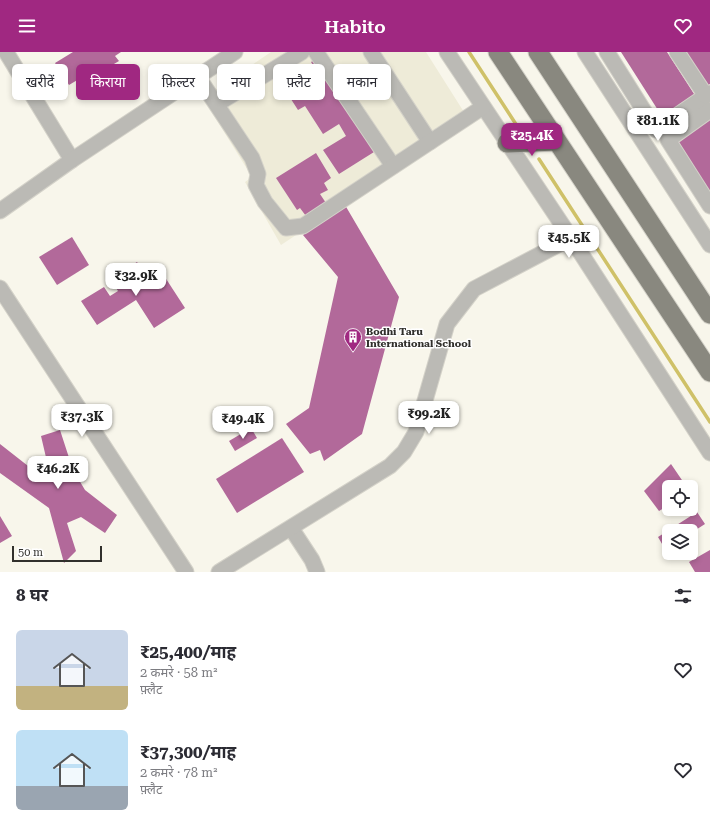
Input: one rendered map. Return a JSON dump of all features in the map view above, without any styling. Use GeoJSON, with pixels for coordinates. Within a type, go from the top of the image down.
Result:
{"type":"FeatureCollection","features":[{"type":"Feature","properties":{"kind":"main road"},"geometry":{"type":"LineString","coordinates":[[498,52],[710,372]]}},
{"type":"Feature","properties":{"kind":"main road"},"geometry":{"type":"LineString","coordinates":[[538,52],[710,314]]}},
{"type":"Feature","properties":{"kind":"main road"},"geometry":{"type":"LineString","coordinates":[[507,143],[556,141]]}},
{"type":"Feature","properties":{"kind":"street"},"geometry":{"type":"LineString","coordinates":[[6,52],[72,160]]}},
{"type":"Feature","properties":{"kind":"street"},"geometry":{"type":"LineString","coordinates":[[209,70],[235,52]]}},
{"type":"Feature","properties":{"kind":"street"},"geometry":{"type":"LineString","coordinates":[[217,104],[302,52]]}},
{"type":"Feature","properties":{"kind":"street"},"geometry":{"type":"LineString","coordinates":[[316,52],[393,166]]}},
{"type":"Feature","properties":{"kind":"street"},"geometry":{"type":"LineString","coordinates":[[372,52],[430,142]]}},
{"type":"Feature","properties":{"kind":"street"},"geometry":{"type":"LineString","coordinates":[[447,52],[571,238],[710,453]]}},
{"type":"Feature","properties":{"kind":"street"},"geometry":{"type":"LineString","coordinates":[[585,52],[705,227],[710,245]]}},
{"type":"Feature","properties":{"kind":"street"},"geometry":{"type":"LineString","coordinates":[[607,52],[656,130],[709,100]]}},
{"type":"Feature","properties":{"kind":"street"},"geometry":{"type":"LineString","coordinates":[[676,52],[709,100]]}},
{"type":"Feature","properties":{"kind":"street"},"geometry":{"type":"LineString","coordinates":[[209,93],[252,158],[258,174],[256,185],[265,202],[286,228],[303,226],[483,107]]}},
{"type":"Feature","properties":{"kind":"street"},"geometry":{"type":"LineString","coordinates":[[0,211],[72,160],[163,100]]}},
{"type":"Feature","properties":{"kind":"street"},"geometry":{"type":"LineString","coordinates":[[709,100],[668,140],[710,206]]}},
{"type":"Feature","properties":{"kind":"street"},"geometry":{"type":"LineString","coordinates":[[219,572],[390,466],[404,452],[416,432],[447,324],[474,290],[571,238]]}},
{"type":"Feature","properties":{"kind":"street"},"geometry":{"type":"LineString","coordinates":[[0,288],[186,572]]}},
{"type":"Feature","properties":{"kind":"street"},"geometry":{"type":"LineString","coordinates":[[291,528],[312,560],[317,572]]}},
{"type":"Feature","properties":{"kind":"shaded area"},"geometry":{"type":"Polygon","coordinates":[[[271,52],[426,52],[469,120],[281,245],[245,182],[252,177],[204,100],[209,100],[209,94],[217,89],[217,100],[265,100],[265,64],[253,64],[271,52]]]}},
{"type":"Feature","properties":{"kind":"building"},"geometry":{"type":"Polygon","coordinates":[[[73,52],[121,52],[115,56],[119,61],[114,64],[76,64],[76,81],[69,85],[68,64],[55,63],[73,52]]]}},
{"type":"Feature","properties":{"kind":"building"},"geometry":{"type":"Polygon","coordinates":[[[621,52],[667,52],[696,97],[663,118],[621,52]]]}},
{"type":"Feature","properties":{"kind":"building"},"geometry":{"type":"Polygon","coordinates":[[[684,52],[710,52],[710,84],[707,86],[684,52]]]}},
{"type":"Feature","properties":{"kind":"building"},"geometry":{"type":"Polygon","coordinates":[[[316,59],[319,64],[312,64],[311,62],[316,59]]]}},
{"type":"Feature","properties":{"kind":"building"},"geometry":{"type":"Polygon","coordinates":[[[325,73],[333,86],[333,100],[342,100],[374,152],[339,174],[323,150],[346,136],[339,124],[323,134],[305,106],[298,110],[292,100],[325,100],[325,73]]]}},
{"type":"Feature","properties":{"kind":"building"},"geometry":{"type":"Polygon","coordinates":[[[710,116],[710,199],[673,142],[710,116]]]}},
{"type":"Feature","properties":{"kind":"building"},"geometry":{"type":"Polygon","coordinates":[[[316,153],[331,178],[324,183],[328,190],[320,194],[328,206],[309,220],[300,208],[297,210],[276,178],[316,153]]]}},
{"type":"Feature","properties":{"kind":"building","name":"Bodhi Taru International School"},"geometry":{"type":"Polygon","coordinates":[[[345,205],[399,297],[362,434],[324,461],[320,450],[310,454],[286,424],[309,408],[338,277],[303,235],[345,205]]]}},
{"type":"Feature","properties":{"kind":"building"},"geometry":{"type":"Polygon","coordinates":[[[72,237],[89,265],[57,285],[39,257],[72,237]]]}},
{"type":"Feature","properties":{"kind":"building"},"geometry":{"type":"Polygon","coordinates":[[[137,262],[146,276],[159,268],[185,308],[154,328],[136,300],[97,325],[81,301],[104,287],[110,296],[118,291],[110,279],[137,262]]]}},
{"type":"Feature","properties":{"kind":"building"},"geometry":{"type":"Polygon","coordinates":[[[251,428],[257,438],[235,451],[229,441],[251,428]]]}},
{"type":"Feature","properties":{"kind":"building"},"geometry":{"type":"Polygon","coordinates":[[[60,430],[73,470],[85,490],[117,515],[105,533],[81,517],[67,523],[76,551],[64,563],[49,508],[0,473],[0,444],[37,473],[48,466],[41,436],[60,430]]]}},
{"type":"Feature","properties":{"kind":"building"},"geometry":{"type":"Polygon","coordinates":[[[282,438],[304,472],[237,513],[216,479],[282,438]]]}},
{"type":"Feature","properties":{"kind":"building"},"geometry":{"type":"Polygon","coordinates":[[[671,464],[682,480],[662,480],[662,509],[659,511],[644,491],[671,464]]]}},
{"type":"Feature","properties":{"kind":"building"},"geometry":{"type":"Polygon","coordinates":[[[698,514],[705,524],[698,528],[698,524],[678,524],[691,516],[698,516],[698,514]]]}},
{"type":"Feature","properties":{"kind":"building"},"geometry":{"type":"Polygon","coordinates":[[[0,516],[12,536],[0,543],[0,516]]]}},
{"type":"Feature","properties":{"kind":"building"},"geometry":{"type":"Polygon","coordinates":[[[662,534],[662,544],[658,537],[662,534]]]}},
{"type":"Feature","properties":{"kind":"building"},"geometry":{"type":"Polygon","coordinates":[[[710,550],[710,572],[695,572],[689,562],[698,560],[698,557],[710,550]]]}},
{"type":"Feature","properties":{"kind":"waterway"},"geometry":{"type":"LineString","coordinates":[[469,52],[521,132]]}},
{"type":"Feature","properties":{"kind":"waterway"},"geometry":{"type":"LineString","coordinates":[[539,159],[710,422]]}},
{"type":"Feature","properties":{"kind":"place","name":"Bodhi Taru International School"},"geometry":{"type":"Point","coordinates":[353,352]}}]}
